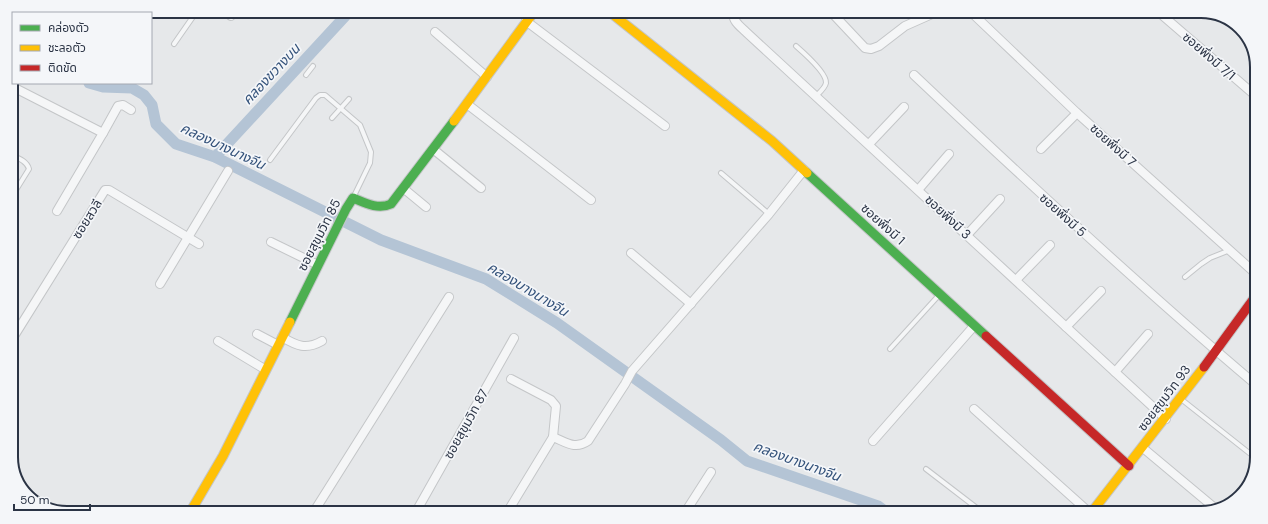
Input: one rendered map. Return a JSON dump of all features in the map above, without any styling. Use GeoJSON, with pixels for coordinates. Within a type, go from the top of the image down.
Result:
{"type":"FeatureCollection","features":[{"type":"Feature","properties":{"kind":"street","name":"ซอยสุขุมวิท 85"},"geometry":{"type":"LineString","coordinates":[[194,506],[223,456],[346,209],[353,198],[381,207],[386,207],[391,204],[487,77],[529,18]]}},
{"type":"Feature","properties":{"kind":"street","name":"ซอยพึ่งมี 1"},"geometry":{"type":"LineString","coordinates":[[617,18],[772,141],[1128,466]]}},
{"type":"Feature","properties":{"kind":"street","name":"ซอยพึ่งมี 3"},"geometry":{"type":"LineString","coordinates":[[734,18],[1166,419]]}},
{"type":"Feature","properties":{"kind":"street"},"geometry":{"type":"LineString","coordinates":[[837,18],[865,48],[871,49],[879,46],[905,26],[923,18]]}},
{"type":"Feature","properties":{"kind":"street","name":"ซอยพึ่งมี 7"},"geometry":{"type":"LineString","coordinates":[[977,18],[1076,113],[1250,268]]}},
{"type":"Feature","properties":{"kind":"street","name":"ซอยพึ่งมี 7/1"},"geometry":{"type":"LineString","coordinates":[[1165,18],[1250,92]]}},
{"type":"Feature","properties":{"kind":"street"},"geometry":{"type":"LineString","coordinates":[[526,21],[665,126]]}},
{"type":"Feature","properties":{"kind":"street"},"geometry":{"type":"LineString","coordinates":[[435,32],[487,77]]}},
{"type":"Feature","properties":{"kind":"street","name":"ซอยพึ่งมี 5"},"geometry":{"type":"LineString","coordinates":[[914,75],[1065,217],[1250,380]]}},
{"type":"Feature","properties":{"kind":"street"},"geometry":{"type":"LineString","coordinates":[[18,90],[103,133]]}},
{"type":"Feature","properties":{"kind":"street"},"geometry":{"type":"LineString","coordinates":[[467,104],[591,200]]}},
{"type":"Feature","properties":{"kind":"street"},"geometry":{"type":"LineString","coordinates":[[57,211],[118,106],[123,105],[132,110]]}},
{"type":"Feature","properties":{"kind":"street"},"geometry":{"type":"LineString","coordinates":[[869,144],[904,107]]}},
{"type":"Feature","properties":{"kind":"street"},"geometry":{"type":"LineString","coordinates":[[1041,149],[1076,113]]}},
{"type":"Feature","properties":{"kind":"street"},"geometry":{"type":"LineString","coordinates":[[433,148],[481,188]]}},
{"type":"Feature","properties":{"kind":"street"},"geometry":{"type":"LineString","coordinates":[[918,190],[949,154]]}},
{"type":"Feature","properties":{"kind":"street"},"geometry":{"type":"LineString","coordinates":[[553,436],[574,446],[581,446],[588,441],[626,384],[632,371],[769,214],[804,170]]}},
{"type":"Feature","properties":{"kind":"street"},"geometry":{"type":"LineString","coordinates":[[160,284],[228,171]]}},
{"type":"Feature","properties":{"kind":"street"},"geometry":{"type":"LineString","coordinates":[[403,188],[426,207]]}},
{"type":"Feature","properties":{"kind":"street","name":"ซอยสวลี"},"geometry":{"type":"LineString","coordinates":[[18,330],[105,190],[109,190],[199,244]]}},
{"type":"Feature","properties":{"kind":"street"},"geometry":{"type":"LineString","coordinates":[[967,235],[1000,199]]}},
{"type":"Feature","properties":{"kind":"street"},"geometry":{"type":"LineString","coordinates":[[271,242],[318,265]]}},
{"type":"Feature","properties":{"kind":"street"},"geometry":{"type":"LineString","coordinates":[[1016,280],[1050,245]]}},
{"type":"Feature","properties":{"kind":"street"},"geometry":{"type":"LineString","coordinates":[[631,253],[691,304]]}},
{"type":"Feature","properties":{"kind":"street"},"geometry":{"type":"LineString","coordinates":[[1066,327],[1101,291]]}},
{"type":"Feature","properties":{"kind":"street"},"geometry":{"type":"LineString","coordinates":[[317,506],[448,296]]}},
{"type":"Feature","properties":{"kind":"street","name":"ซอยสุขุมวิท 93"},"geometry":{"type":"LineString","coordinates":[[1097,506],[1166,419],[1250,304]]}},
{"type":"Feature","properties":{"kind":"street"},"geometry":{"type":"LineString","coordinates":[[873,441],[974,326]]}},
{"type":"Feature","properties":{"kind":"street"},"geometry":{"type":"LineString","coordinates":[[257,334],[301,346],[314,345],[322,341]]}},
{"type":"Feature","properties":{"kind":"street"},"geometry":{"type":"LineString","coordinates":[[1115,372],[1148,334]]}},
{"type":"Feature","properties":{"kind":"street","name":"ซอยสุขุมวิท 87"},"geometry":{"type":"LineString","coordinates":[[420,506],[514,338]]}},
{"type":"Feature","properties":{"kind":"street"},"geometry":{"type":"LineString","coordinates":[[218,340],[266,370]]}},
{"type":"Feature","properties":{"kind":"street"},"geometry":{"type":"LineString","coordinates":[[510,506],[553,436],[556,406],[551,400],[511,379]]}},
{"type":"Feature","properties":{"kind":"street"},"geometry":{"type":"LineString","coordinates":[[974,408],[1083,506]]}},
{"type":"Feature","properties":{"kind":"street"},"geometry":{"type":"LineString","coordinates":[[1143,448],[1211,505]]}},
{"type":"Feature","properties":{"kind":"street"},"geometry":{"type":"LineString","coordinates":[[689,506],[710,472]]}},
{"type":"Feature","properties":{"kind":"lane"},"geometry":{"type":"LineString","coordinates":[[174,44],[193,18]]}},
{"type":"Feature","properties":{"kind":"lane"},"geometry":{"type":"LineString","coordinates":[[796,46],[823,74],[826,83],[816,96]]}},
{"type":"Feature","properties":{"kind":"lane"},"geometry":{"type":"LineString","coordinates":[[306,75],[313,66]]}},
{"type":"Feature","properties":{"kind":"lane"},"geometry":{"type":"LineString","coordinates":[[270,160],[318,97],[325,95],[360,125],[371,152],[370,163],[353,198]]}},
{"type":"Feature","properties":{"kind":"lane"},"geometry":{"type":"LineString","coordinates":[[332,118],[349,100]]}},
{"type":"Feature","properties":{"kind":"lane"},"geometry":{"type":"LineString","coordinates":[[18,158],[25,162],[29,169],[18,187]]}},
{"type":"Feature","properties":{"kind":"lane"},"geometry":{"type":"LineString","coordinates":[[721,173],[769,214]]}},
{"type":"Feature","properties":{"kind":"lane"},"geometry":{"type":"LineString","coordinates":[[1185,278],[1210,258],[1230,250]]}},
{"type":"Feature","properties":{"kind":"lane"},"geometry":{"type":"LineString","coordinates":[[890,349],[940,294]]}},
{"type":"Feature","properties":{"kind":"lane"},"geometry":{"type":"LineString","coordinates":[[1181,398],[1250,454]]}},
{"type":"Feature","properties":{"kind":"lane"},"geometry":{"type":"LineString","coordinates":[[926,469],[974,506]]}},
{"type":"Feature","properties":{"kind":"waterway","name":"คลองขวางบน"},"geometry":{"type":"LineString","coordinates":[[215,157],[343,18]]}},
{"type":"Feature","properties":{"kind":"waterway","name":"คลองบางนางจีน"},"geometry":{"type":"LineString","coordinates":[[92,84],[103,87],[132,88],[144,95],[152,105],[156,124],[176,144],[215,157],[381,240],[486,279],[557,323],[721,440],[747,461],[878,506]]}},
{"type":"Feature","properties":{"kind":"traffic: fast"},"geometry":{"type":"LineString","coordinates":[[290,322],[346,209],[353,198],[376,206],[386,206],[391,204],[454,121]]}},
{"type":"Feature","properties":{"kind":"traffic: fast"},"geometry":{"type":"LineString","coordinates":[[807,173],[986,336]]}},
{"type":"Feature","properties":{"kind":"traffic: slow"},"geometry":{"type":"LineString","coordinates":[[454,121],[529,18]]}},
{"type":"Feature","properties":{"kind":"traffic: slow"},"geometry":{"type":"LineString","coordinates":[[617,18],[772,141],[807,173]]}},
{"type":"Feature","properties":{"kind":"traffic: slow"},"geometry":{"type":"LineString","coordinates":[[194,506],[223,456],[290,322]]}},
{"type":"Feature","properties":{"kind":"traffic: slow"},"geometry":{"type":"LineString","coordinates":[[1096,506],[1204,367]]}},
{"type":"Feature","properties":{"kind":"traffic: jam"},"geometry":{"type":"LineString","coordinates":[[1204,367],[1250,304]]}},
{"type":"Feature","properties":{"kind":"traffic: jam"},"geometry":{"type":"LineString","coordinates":[[986,336],[1129,466]]}}]}
